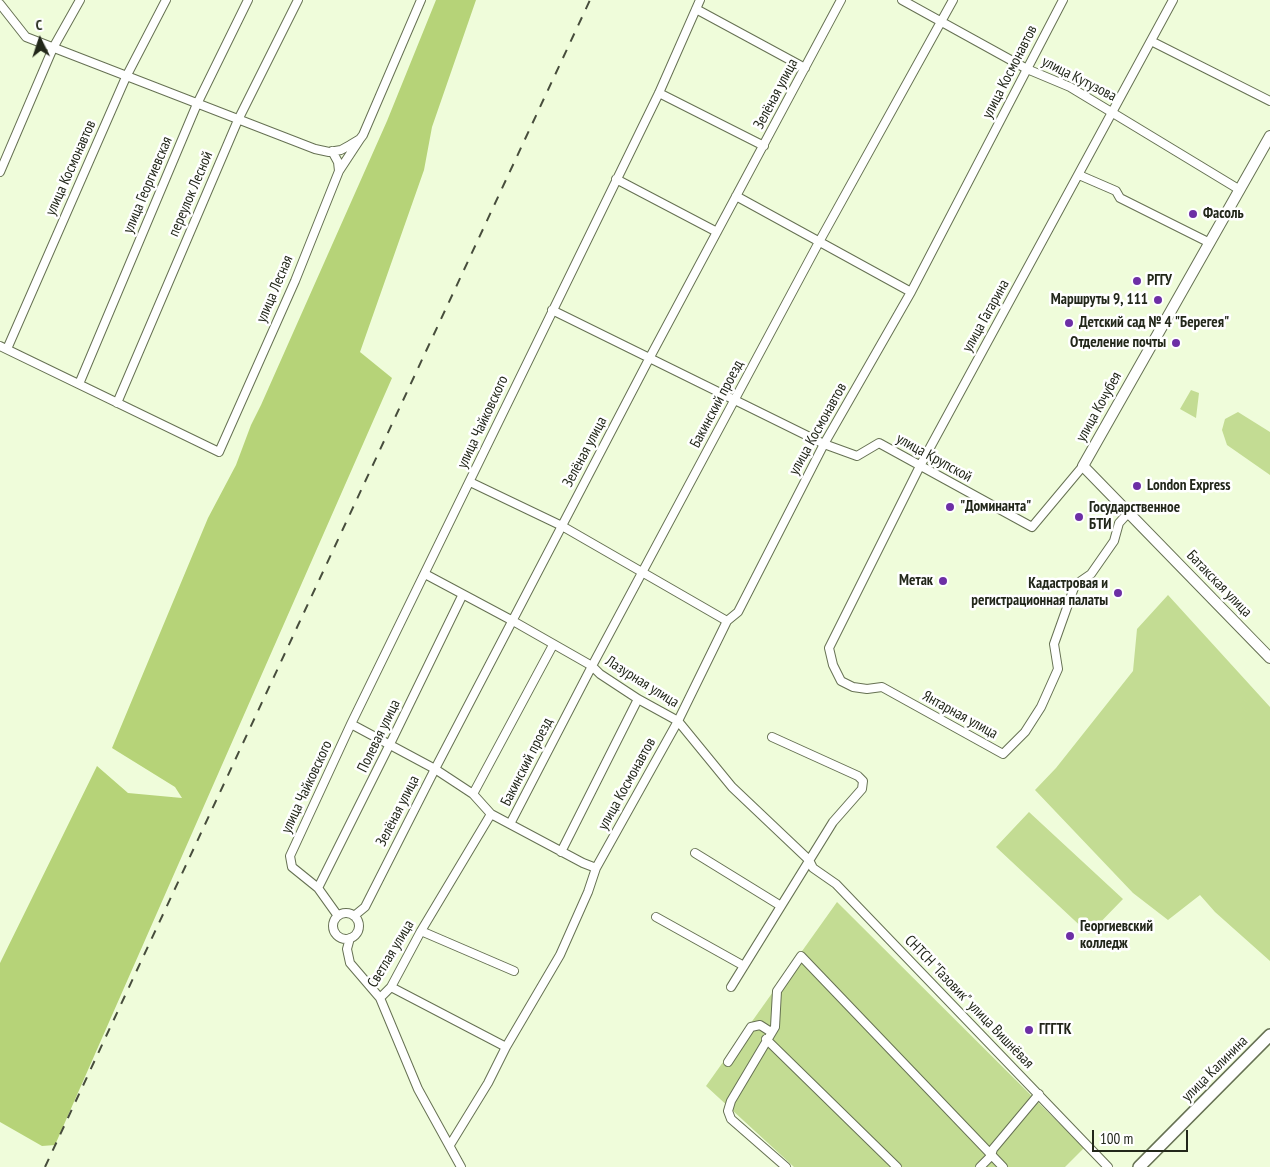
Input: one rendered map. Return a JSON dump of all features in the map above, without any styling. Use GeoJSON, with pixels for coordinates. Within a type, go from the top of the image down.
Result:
{"type":"FeatureCollection","features":[{"type":"Feature","properties":{"kind":"main road","name":"улица Кочубея"},"geometry":{"type":"LineString","coordinates":[[1083,466],[1270,136]]}},
{"type":"Feature","properties":{"kind":"main road","name":"Батакская улица"},"geometry":{"type":"LineString","coordinates":[[1083,466],[1270,658]]}},
{"type":"Feature","properties":{"kind":"main road","name":"улица Калинина"},"geometry":{"type":"LineString","coordinates":[[1139,1167],[1270,1035]]}},
{"type":"Feature","properties":{"kind":"street"},"geometry":{"type":"LineString","coordinates":[[0,172],[53,48],[80,0]]}},
{"type":"Feature","properties":{"kind":"street","name":"улица Космонавтов"},"geometry":{"type":"LineString","coordinates":[[4,347],[126,77],[166,0]]}},
{"type":"Feature","properties":{"kind":"street","name":"улица Георгиевская"},"geometry":{"type":"LineString","coordinates":[[79,384],[197,104],[248,0]]}},
{"type":"Feature","properties":{"kind":"street","name":"переулок Лесной"},"geometry":{"type":"LineString","coordinates":[[117,402],[238,120],[298,0]]}},
{"type":"Feature","properties":{"kind":"street","name":"улица Лесная"},"geometry":{"type":"LineString","coordinates":[[117,402],[219,452],[295,281],[339,171],[370,122],[421,0]]}},
{"type":"Feature","properties":{"kind":"street","name":"улица Чайковского"},"geometry":{"type":"LineString","coordinates":[[318,888],[292,867],[290,856],[351,724],[659,93],[700,0]]}},
{"type":"Feature","properties":{"kind":"street","name":"Зелёная улица"},"geometry":{"type":"LineString","coordinates":[[354,916],[365,907],[649,359],[841,0]]}},
{"type":"Feature","properties":{"kind":"street","name":"улица Кутузова"},"geometry":{"type":"LineString","coordinates":[[902,0],[1027,69],[1070,87],[1240,190]]}},
{"type":"Feature","properties":{"kind":"street","name":"Бакинский проезд"},"geometry":{"type":"LineString","coordinates":[[510,824],[592,666],[819,242],[953,0]]}},
{"type":"Feature","properties":{"kind":"street","name":"улица Космонавтов"},"geometry":{"type":"LineString","coordinates":[[450,1145],[488,1083],[506,1047],[560,955],[588,892],[596,868],[678,721],[727,622],[738,612],[824,444],[911,292],[1063,0]]}},
{"type":"Feature","properties":{"kind":"street","name":"улица Гагарина"},"geometry":{"type":"LineString","coordinates":[[829,648],[920,466],[1173,0]]}},
{"type":"Feature","properties":{"kind":"street"},"geometry":{"type":"LineString","coordinates":[[0,4],[26,37],[315,149],[341,150],[360,139]]}},
{"type":"Feature","properties":{"kind":"street"},"geometry":{"type":"LineString","coordinates":[[696,9],[806,68]]}},
{"type":"Feature","properties":{"kind":"street"},"geometry":{"type":"LineString","coordinates":[[1151,41],[1270,100]]}},
{"type":"Feature","properties":{"kind":"street"},"geometry":{"type":"LineString","coordinates":[[659,93],[764,146]]}},
{"type":"Feature","properties":{"kind":"street"},"geometry":{"type":"LineString","coordinates":[[332,151],[338,162],[339,171]]}},
{"type":"Feature","properties":{"kind":"street"},"geometry":{"type":"LineString","coordinates":[[1079,175],[1116,191],[1120,198],[1210,243]]}},
{"type":"Feature","properties":{"kind":"street"},"geometry":{"type":"LineString","coordinates":[[616,179],[717,232]]}},
{"type":"Feature","properties":{"kind":"street"},"geometry":{"type":"LineString","coordinates":[[736,196],[911,292]]}},
{"type":"Feature","properties":{"kind":"street","name":"улица Крупской"},"geometry":{"type":"LineString","coordinates":[[552,310],[824,444],[857,456],[879,443],[1032,527]]}},
{"type":"Feature","properties":{"kind":"street"},"geometry":{"type":"LineString","coordinates":[[4,347],[117,402]]}},
{"type":"Feature","properties":{"kind":"street","name":"улица Кочубея"},"geometry":{"type":"LineString","coordinates":[[1032,527],[1083,466]]}},
{"type":"Feature","properties":{"kind":"street"},"geometry":{"type":"LineString","coordinates":[[470,482],[562,526],[727,622]]}},
{"type":"Feature","properties":{"kind":"street","name":"Янтарная улица"},"geometry":{"type":"LineString","coordinates":[[829,648],[833,665],[841,682],[867,690],[882,687],[1003,754],[1025,732],[1041,707],[1058,669],[1054,644],[1075,585],[1092,574],[1114,541],[1119,523],[1129,512]]}},
{"type":"Feature","properties":{"kind":"street","name":"Лазурная улица"},"geometry":{"type":"LineString","coordinates":[[425,574],[592,666],[600,674],[638,699],[678,721],[732,787],[809,860]]}},
{"type":"Feature","properties":{"kind":"street","name":"Полевая улица"},"geometry":{"type":"LineString","coordinates":[[318,888],[462,596]]}},
{"type":"Feature","properties":{"kind":"street"},"geometry":{"type":"LineString","coordinates":[[473,794],[553,645]]}},
{"type":"Feature","properties":{"kind":"street"},"geometry":{"type":"LineString","coordinates":[[561,852],[638,699]]}},
{"type":"Feature","properties":{"kind":"street"},"geometry":{"type":"LineString","coordinates":[[351,724],[435,769],[473,794],[491,814],[561,852],[596,868]]}},
{"type":"Feature","properties":{"kind":"street"},"geometry":{"type":"LineString","coordinates":[[731,987],[833,822],[862,788],[862,782],[858,776],[772,737]]}},
{"type":"Feature","properties":{"kind":"street","name":"Светлая улица"},"geometry":{"type":"LineString","coordinates":[[461,1167],[418,1089],[380,998],[391,986],[491,814]]}},
{"type":"Feature","properties":{"kind":"street"},"geometry":{"type":"LineString","coordinates":[[695,853],[781,906]]}},
{"type":"Feature","properties":{"kind":"street","name":"СНТСН \"Газовик\" улица Вишнёвая"},"geometry":{"type":"LineString","coordinates":[[809,860],[813,868],[836,884],[1108,1167]]}},
{"type":"Feature","properties":{"kind":"street"},"geometry":{"type":"LineString","coordinates":[[318,888],[338,916]]}},
{"type":"Feature","properties":{"kind":"street"},"geometry":{"type":"LineString","coordinates":[[350,938],[339,936],[333,926],[338,916],[344,913],[354,916],[359,924],[357,932],[350,938],[347,949],[350,963],[380,998]]}},
{"type":"Feature","properties":{"kind":"street"},"geometry":{"type":"LineString","coordinates":[[656,916],[744,966]]}},
{"type":"Feature","properties":{"kind":"street"},"geometry":{"type":"LineString","coordinates":[[422,931],[514,970]]}},
{"type":"Feature","properties":{"kind":"street"},"geometry":{"type":"LineString","coordinates":[[786,1167],[731,1120],[728,1111],[731,1101],[774,1027],[777,991],[802,956],[1003,1167]]}},
{"type":"Feature","properties":{"kind":"street"},"geometry":{"type":"LineString","coordinates":[[391,986],[506,1047]]}},
{"type":"Feature","properties":{"kind":"street"},"geometry":{"type":"LineString","coordinates":[[728,1062],[751,1027],[760,1025],[897,1167]]}},
{"type":"Feature","properties":{"kind":"street"},"geometry":{"type":"LineString","coordinates":[[980,1167],[991,1156],[993,1149],[1039,1094]]}},
{"type":"Feature","properties":{"kind":"green space"},"geometry":{"type":"Polygon","coordinates":[[[436,0],[476,0],[432,127],[424,170],[360,352],[392,378],[55,1145],[42,1146],[0,1122],[0,963],[97,766],[128,793],[182,798],[175,787],[112,748],[208,518],[236,465],[251,425],[387,121],[436,0]]]}},
{"type":"Feature","properties":{"kind":"green space"},"geometry":{"type":"Polygon","coordinates":[[[1191,390],[1199,393],[1196,418],[1180,409],[1191,390]]]}},
{"type":"Feature","properties":{"kind":"green space"},"geometry":{"type":"Polygon","coordinates":[[[1238,412],[1270,432],[1270,475],[1227,445],[1222,430],[1225,419],[1238,412]]]}},
{"type":"Feature","properties":{"kind":"green space"},"geometry":{"type":"Polygon","coordinates":[[[1168,595],[1270,707],[1270,961],[1215,912],[1200,895],[1168,920],[1133,893],[1035,790],[1056,768],[1133,671],[1137,629],[1168,595]]]}},
{"type":"Feature","properties":{"kind":"green space"},"geometry":{"type":"Polygon","coordinates":[[[1029,812],[1123,899],[1089,934],[996,847],[1029,812]]]}},
{"type":"Feature","properties":{"kind":"green space"},"geometry":{"type":"Polygon","coordinates":[[[837,902],[1084,1148],[1065,1167],[794,1167],[706,1086],[837,902]]]}},
{"type":"Feature","properties":{"kind":"railway"},"geometry":{"type":"LineString","coordinates":[[45,1167],[590,0]]}},
{"type":"Feature","properties":{"kind":"place","name":"Фасоль"},"geometry":{"type":"Point","coordinates":[1193,214]}},
{"type":"Feature","properties":{"kind":"place","name":"РГГУ"},"geometry":{"type":"Point","coordinates":[1137,281]}},
{"type":"Feature","properties":{"kind":"place","name":"Маршруты 9, 111"},"geometry":{"type":"Point","coordinates":[1158,300]}},
{"type":"Feature","properties":{"kind":"place","name":"Детский сад № 4 \"Берегея\""},"geometry":{"type":"Point","coordinates":[1069,323]}},
{"type":"Feature","properties":{"kind":"place","name":"Отделение почты"},"geometry":{"type":"Point","coordinates":[1176,343]}},
{"type":"Feature","properties":{"kind":"place","name":"London Express"},"geometry":{"type":"Point","coordinates":[1137,486]}},
{"type":"Feature","properties":{"kind":"place","name":"\"Доминанта\""},"geometry":{"type":"Point","coordinates":[950,507]}},
{"type":"Feature","properties":{"kind":"place","name":"Государственное БТИ"},"geometry":{"type":"Point","coordinates":[1079,517]}},
{"type":"Feature","properties":{"kind":"place","name":"Метак"},"geometry":{"type":"Point","coordinates":[943,581]}},
{"type":"Feature","properties":{"kind":"place","name":"Кадастровая и регистрационная палаты"},"geometry":{"type":"Point","coordinates":[1118,593]}},
{"type":"Feature","properties":{"kind":"place","name":"Георгиевский колледж"},"geometry":{"type":"Point","coordinates":[1070,936]}},
{"type":"Feature","properties":{"kind":"place","name":"ГГГТК"},"geometry":{"type":"Point","coordinates":[1029,1030]}}]}
